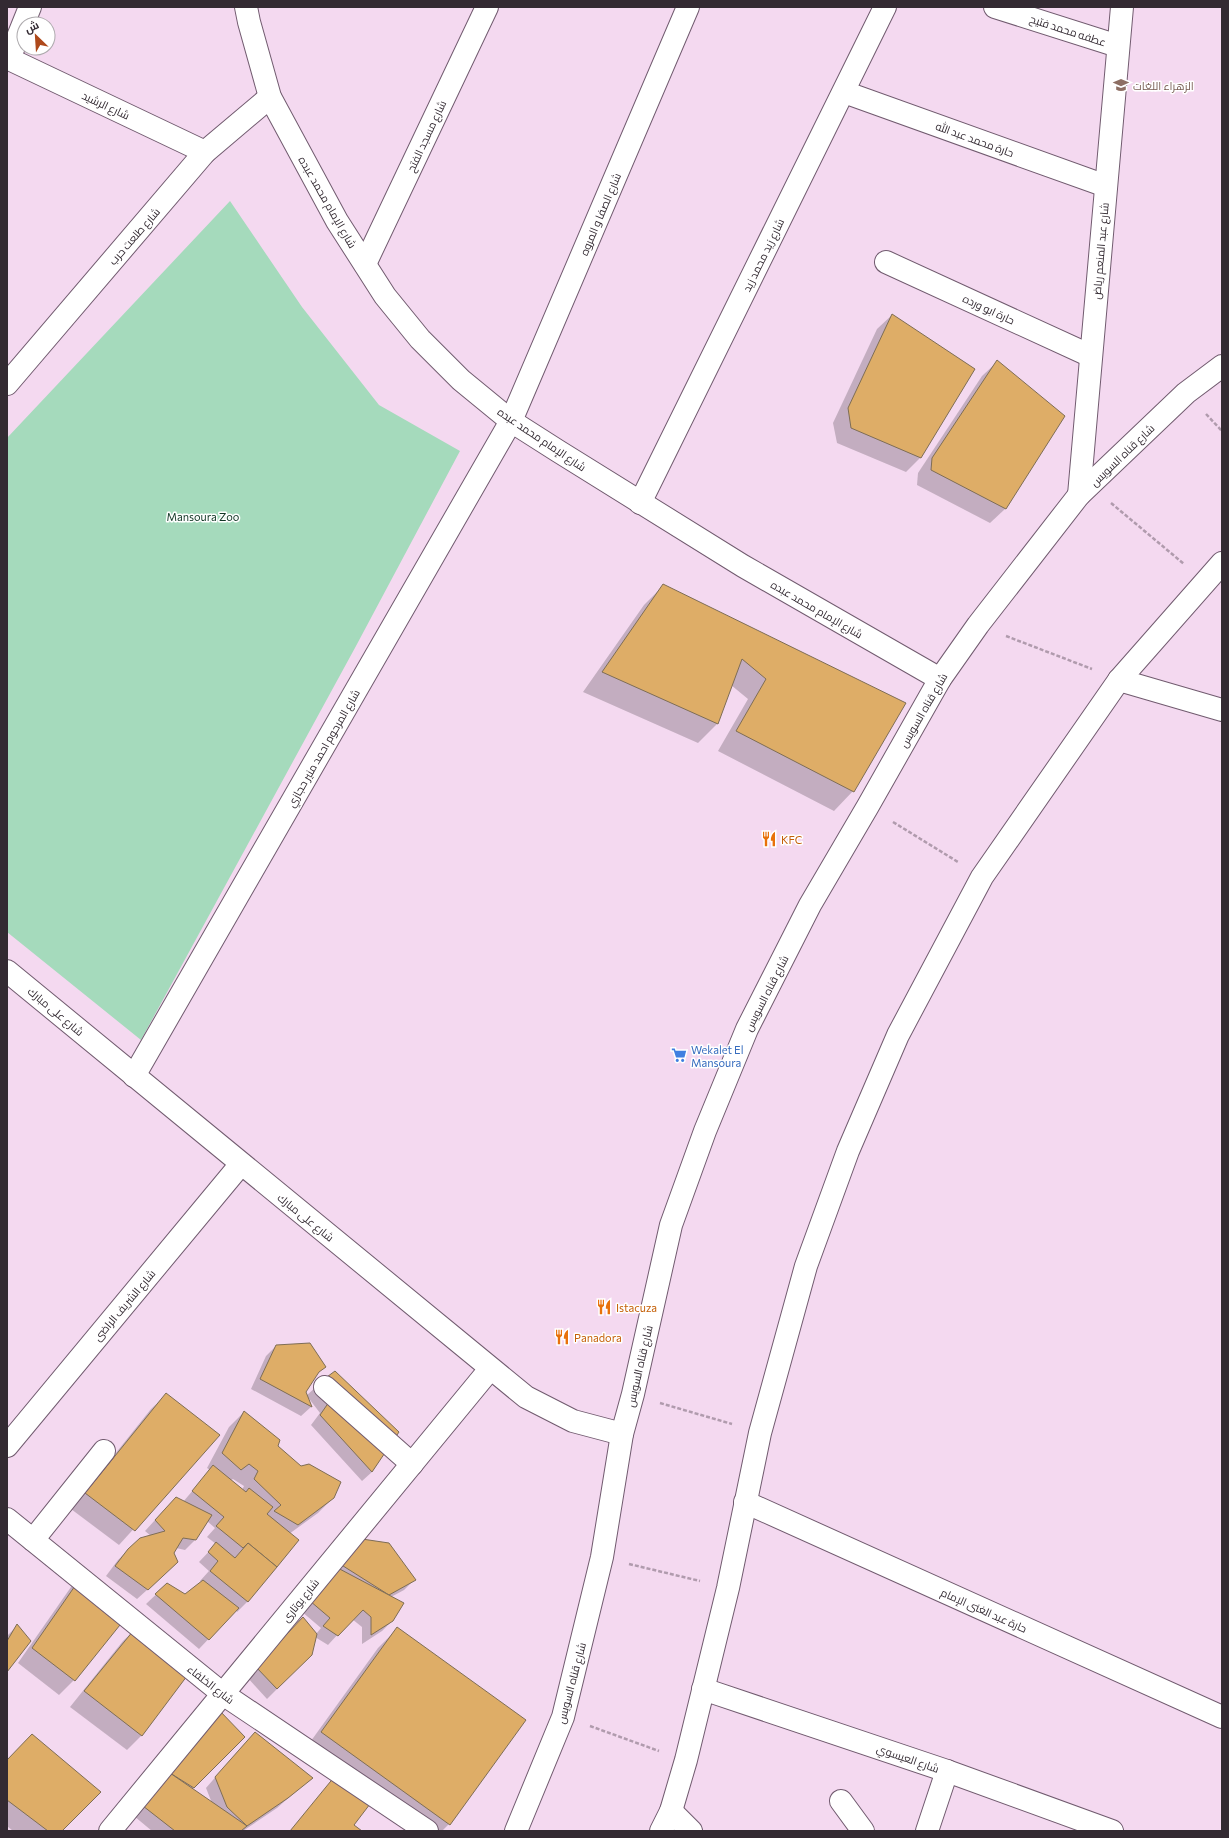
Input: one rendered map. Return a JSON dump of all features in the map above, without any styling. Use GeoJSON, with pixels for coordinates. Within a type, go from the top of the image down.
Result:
{"type":"FeatureCollection","features":[{"type":"Feature","properties":{"kind":"street"},"geometry":{"type":"LineString","coordinates":[[8,58],[30,7]]}},
{"type":"Feature","properties":{"kind":"street","name":"شارع الإمام محمد عبده"},"geometry":{"type":"LineString","coordinates":[[246,7],[248,22],[270,98],[337,220],[385,296],[420,339],[460,380],[511,421],[640,502],[743,566],[940,679]]}},
{"type":"Feature","properties":{"kind":"street","name":"شارع مسجد الفتح"},"geometry":{"type":"LineString","coordinates":[[365,264],[487,7]]}},
{"type":"Feature","properties":{"kind":"street","name":"شارع الصفا و المروه"},"geometry":{"type":"LineString","coordinates":[[511,421],[688,7]]}},
{"type":"Feature","properties":{"kind":"street","name":"شارع زيد محمد زيد"},"geometry":{"type":"LineString","coordinates":[[640,502],[885,7]]}},
{"type":"Feature","properties":{"kind":"street","name":"عطفه محمد فتيح"},"geometry":{"type":"LineString","coordinates":[[995,7],[1118,46]]}},
{"type":"Feature","properties":{"kind":"street","name":"شارع عبد المنعم رياض"},"geometry":{"type":"LineString","coordinates":[[1085,490],[1091,356],[1122,7]]}},
{"type":"Feature","properties":{"kind":"street","name":"شارع الرشيد"},"geometry":{"type":"LineString","coordinates":[[8,58],[205,152]]}},
{"type":"Feature","properties":{"kind":"street","name":"حارة محمد عبد الله"},"geometry":{"type":"LineString","coordinates":[[844,92],[1106,186]]}},
{"type":"Feature","properties":{"kind":"street","name":"شارع طلعت حرب"},"geometry":{"type":"LineString","coordinates":[[7,384],[16,360],[205,152],[270,98]]}},
{"type":"Feature","properties":{"kind":"street","name":"حارة ابو ورده"},"geometry":{"type":"LineString","coordinates":[[886,262],[1091,356]]}},
{"type":"Feature","properties":{"kind":"street","name":"شارع قناه السويس"},"geometry":{"type":"LineString","coordinates":[[516,1831],[522,1822],[564,1717],[602,1557],[622,1434],[633,1394],[671,1225],[705,1131],[746,1029],[810,905],[940,679],[978,625],[1085,490],[1186,393],[1222,366]]}},
{"type":"Feature","properties":{"kind":"street","name":"شارع المرحوم احمد منير حجازي"},"geometry":{"type":"LineString","coordinates":[[134,1076],[511,421]]}},
{"type":"Feature","properties":{"kind":"street"},"geometry":{"type":"LineString","coordinates":[[661,1831],[671,1811],[686,1760],[728,1588],[760,1433],[806,1266],[848,1151],[898,1035],[982,877],[1119,680],[1222,564]]}},
{"type":"Feature","properties":{"kind":"street"},"geometry":{"type":"LineString","coordinates":[[1119,680],[1222,710]]}},
{"type":"Feature","properties":{"kind":"street","name":"شارع على مبارك"},"geometry":{"type":"LineString","coordinates":[[7,971],[526,1397],[573,1421],[622,1434]]}},
{"type":"Feature","properties":{"kind":"street","name":"شارع الشريف الراضى"},"geometry":{"type":"LineString","coordinates":[[7,1446],[242,1164]]}},
{"type":"Feature","properties":{"kind":"street","name":"شارع بوتارى"},"geometry":{"type":"LineString","coordinates":[[110,1831],[490,1369]]}},
{"type":"Feature","properties":{"kind":"street"},"geometry":{"type":"LineString","coordinates":[[325,1387],[412,1464]]}},
{"type":"Feature","properties":{"kind":"street"},"geometry":{"type":"LineString","coordinates":[[33,1540],[104,1452]]}},
{"type":"Feature","properties":{"kind":"street","name":"حارة عبد الغنى الإمام"},"geometry":{"type":"LineString","coordinates":[[745,1502],[1222,1717]]}},
{"type":"Feature","properties":{"kind":"street","name":"شارع الخلفاء"},"geometry":{"type":"LineString","coordinates":[[7,1519],[223,1694],[427,1831]]}},
{"type":"Feature","properties":{"kind":"street","name":"شارع العيسوي"},"geometry":{"type":"LineString","coordinates":[[703,1689],[947,1771],[1112,1831]]}},
{"type":"Feature","properties":{"kind":"street"},"geometry":{"type":"LineString","coordinates":[[927,1831],[947,1771]]}},
{"type":"Feature","properties":{"kind":"street"},"geometry":{"type":"LineString","coordinates":[[842,1801],[863,1831]]}},
{"type":"Feature","properties":{"kind":"street"},"geometry":{"type":"LineString","coordinates":[[671,1811],[691,1831]]}},
{"type":"Feature","properties":{"kind":"path"},"geometry":{"type":"LineString","coordinates":[[1085,490],[1206,583]]}},
{"type":"Feature","properties":{"kind":"path"},"geometry":{"type":"LineString","coordinates":[[978,625],[1119,680]]}},
{"type":"Feature","properties":{"kind":"path"},"geometry":{"type":"LineString","coordinates":[[868,806],[982,877]]}},
{"type":"Feature","properties":{"kind":"path"},"geometry":{"type":"LineString","coordinates":[[633,1394],[760,1433]]}},
{"type":"Feature","properties":{"kind":"path"},"geometry":{"type":"LineString","coordinates":[[602,1557],[728,1588]]}},
{"type":"Feature","properties":{"kind":"path"},"geometry":{"type":"LineString","coordinates":[[564,1717],[686,1760]]}},
{"type":"Feature","properties":{"kind":"green space","name":"Mansoura Zoo"},"geometry":{"type":"Polygon","coordinates":[[[230,201],[302,307],[379,405],[460,451],[356,646],[141,1040],[7,932],[7,438],[230,201]]]}},
{"type":"Feature","properties":{"kind":"building"},"geometry":{"type":"Polygon","coordinates":[[[892,314],[975,369],[921,458],[851,428],[848,408],[892,314]]]}},
{"type":"Feature","properties":{"kind":"building"},"geometry":{"type":"Polygon","coordinates":[[[997,360],[1065,416],[1006,509],[931,470],[932,458],[997,360]]]}},
{"type":"Feature","properties":{"kind":"building"},"geometry":{"type":"Polygon","coordinates":[[[663,584],[906,703],[854,792],[736,731],[766,679],[742,659],[718,724],[602,672],[663,584]]]}},
{"type":"Feature","properties":{"kind":"building"},"geometry":{"type":"Polygon","coordinates":[[[310,1343],[326,1367],[319,1372],[306,1392],[312,1407],[260,1379],[276,1345],[310,1343]]]}},
{"type":"Feature","properties":{"kind":"building"},"geometry":{"type":"Polygon","coordinates":[[[335,1371],[399,1432],[372,1472],[320,1415],[329,1402],[316,1385],[335,1371]]]}},
{"type":"Feature","properties":{"kind":"building"},"geometry":{"type":"Polygon","coordinates":[[[166,1393],[220,1435],[135,1531],[85,1493],[166,1393]]]}},
{"type":"Feature","properties":{"kind":"building"},"geometry":{"type":"Polygon","coordinates":[[[244,1411],[280,1440],[278,1446],[301,1466],[309,1464],[341,1482],[334,1498],[298,1525],[274,1511],[281,1505],[254,1479],[258,1471],[249,1464],[241,1470],[222,1453],[244,1411]]]}},
{"type":"Feature","properties":{"kind":"building"},"geometry":{"type":"Polygon","coordinates":[[[213,1465],[246,1492],[249,1488],[273,1507],[267,1514],[299,1540],[277,1567],[248,1543],[243,1548],[216,1526],[224,1517],[192,1491],[213,1465]]]}},
{"type":"Feature","properties":{"kind":"building"},"geometry":{"type":"Polygon","coordinates":[[[176,1497],[212,1515],[196,1540],[183,1538],[174,1553],[178,1562],[148,1590],[115,1566],[128,1549],[140,1538],[165,1531],[155,1520],[176,1497]]]}},
{"type":"Feature","properties":{"kind":"building"},"geometry":{"type":"Polygon","coordinates":[[[362,1539],[389,1543],[416,1580],[389,1595],[340,1564],[362,1539]]]}},
{"type":"Feature","properties":{"kind":"building"},"geometry":{"type":"Polygon","coordinates":[[[216,1542],[235,1558],[248,1543],[277,1567],[248,1602],[210,1571],[218,1561],[208,1552],[216,1542]]]}},
{"type":"Feature","properties":{"kind":"building"},"geometry":{"type":"Polygon","coordinates":[[[334,1566],[404,1603],[393,1621],[371,1635],[371,1617],[363,1610],[338,1636],[323,1626],[330,1618],[310,1601],[334,1566]]]}},
{"type":"Feature","properties":{"kind":"building"},"geometry":{"type":"Polygon","coordinates":[[[86,1570],[132,1610],[75,1681],[32,1648],[86,1570]]]}},
{"type":"Feature","properties":{"kind":"building"},"geometry":{"type":"Polygon","coordinates":[[[203,1580],[239,1608],[209,1640],[155,1594],[167,1583],[185,1594],[203,1580]]]}},
{"type":"Feature","properties":{"kind":"building"},"geometry":{"type":"Polygon","coordinates":[[[303,1617],[317,1634],[312,1655],[277,1689],[256,1667],[303,1617]]]}},
{"type":"Feature","properties":{"kind":"building"},"geometry":{"type":"Polygon","coordinates":[[[17,1624],[31,1641],[7,1672],[7,1641],[17,1624]]]}},
{"type":"Feature","properties":{"kind":"building"},"geometry":{"type":"Polygon","coordinates":[[[138,1625],[196,1664],[142,1736],[84,1691],[138,1625]]]}},
{"type":"Feature","properties":{"kind":"building"},"geometry":{"type":"Polygon","coordinates":[[[397,1627],[526,1720],[450,1825],[321,1732],[397,1627]]]}},
{"type":"Feature","properties":{"kind":"building"},"geometry":{"type":"Polygon","coordinates":[[[218,1709],[245,1737],[194,1788],[170,1773],[218,1709]]]}},
{"type":"Feature","properties":{"kind":"building"},"geometry":{"type":"Polygon","coordinates":[[[255,1732],[313,1778],[288,1798],[247,1826],[227,1807],[215,1777],[255,1732]]]}},
{"type":"Feature","properties":{"kind":"building"},"geometry":{"type":"Polygon","coordinates":[[[32,1734],[101,1792],[62,1831],[48,1831],[7,1800],[7,1760],[32,1734]]]}},
{"type":"Feature","properties":{"kind":"building"},"geometry":{"type":"Polygon","coordinates":[[[170,1773],[247,1826],[241,1831],[175,1831],[143,1806],[170,1773]]]}},
{"type":"Feature","properties":{"kind":"building"},"geometry":{"type":"Polygon","coordinates":[[[335,1776],[370,1804],[354,1825],[362,1831],[290,1831],[335,1776]]]}},
{"type":"Feature","properties":{"kind":"place","name":"الزهراء اللغات"},"geometry":{"type":"Point","coordinates":[1121,85]}},
{"type":"Feature","properties":{"kind":"place","name":"KFC"},"geometry":{"type":"Point","coordinates":[769,839]}},
{"type":"Feature","properties":{"kind":"place","name":"Wekalet El Mansoura"},"geometry":{"type":"Point","coordinates":[679,1055]}},
{"type":"Feature","properties":{"kind":"place","name":"Istacuza"},"geometry":{"type":"Point","coordinates":[604,1307]}},
{"type":"Feature","properties":{"kind":"place","name":"Panadora"},"geometry":{"type":"Point","coordinates":[562,1337]}}]}
